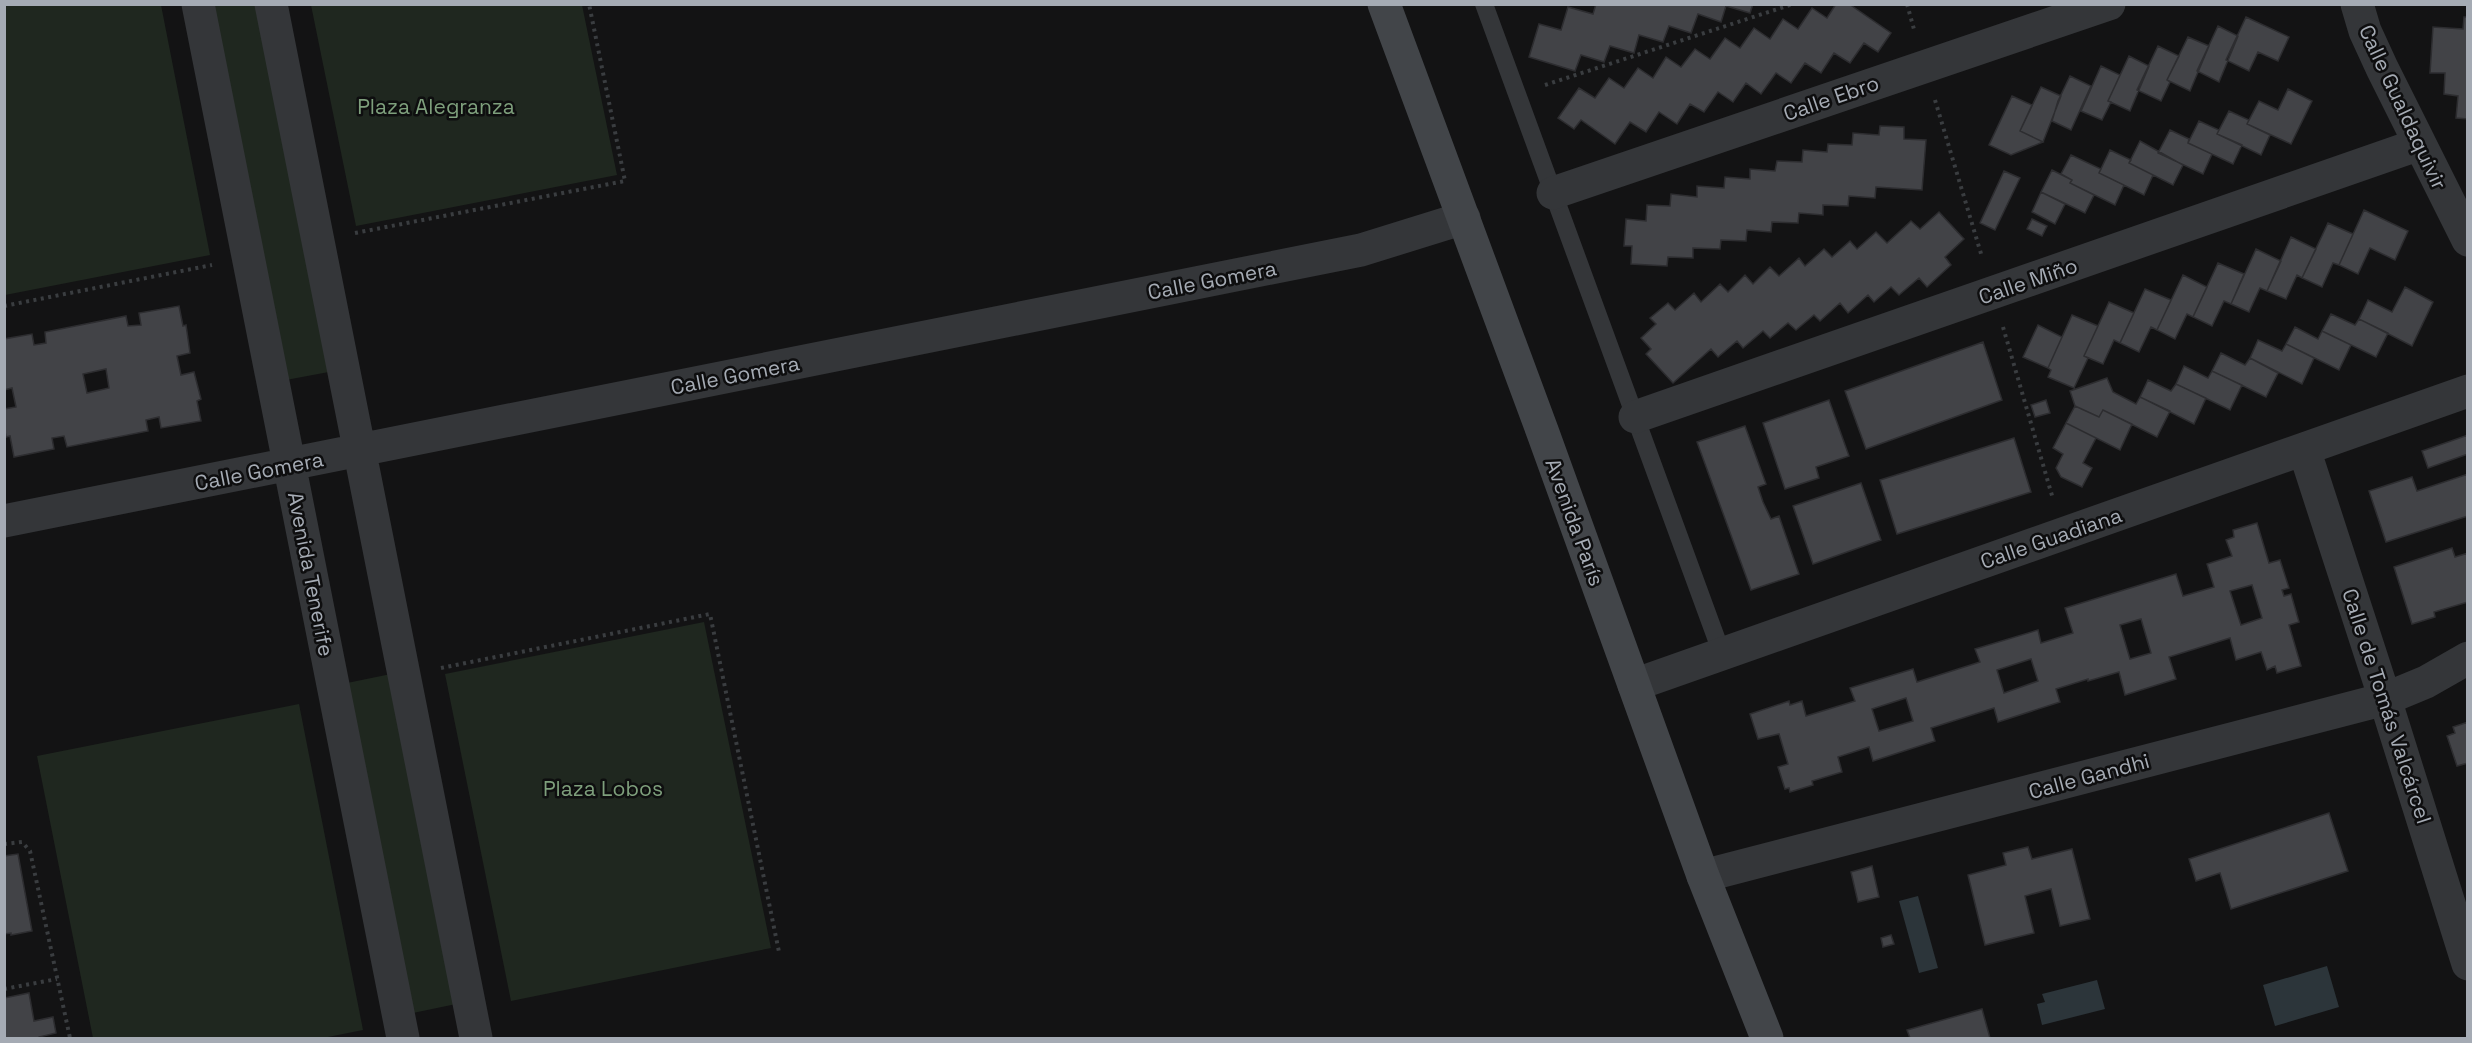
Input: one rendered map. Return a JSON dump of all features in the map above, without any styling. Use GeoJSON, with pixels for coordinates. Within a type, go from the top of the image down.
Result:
{"type":"FeatureCollection","features":[{"type":"Feature","properties":{"kind":"main road","name":"Avenida París"},"geometry":{"type":"LineString","coordinates":[[1384,4],[1703,876],[1767,1038]]}},
{"type":"Feature","properties":{"kind":"street","name":"Avenida Tenerife"},"geometry":{"type":"LineString","coordinates":[[198,4],[404,1038]]}},
{"type":"Feature","properties":{"kind":"street"},"geometry":{"type":"LineString","coordinates":[[271,4],[476,1038]]}},
{"type":"Feature","properties":{"kind":"street","name":"Calle Ebro"},"geometry":{"type":"LineString","coordinates":[[1553,193],[2109,4]]}},
{"type":"Feature","properties":{"kind":"street","name":"Calle Gualdaquivir"},"geometry":{"type":"LineString","coordinates":[[2357,4],[2373,48],[2468,240]]}},
{"type":"Feature","properties":{"kind":"street","name":"Calle Miño"},"geometry":{"type":"LineString","coordinates":[[1635,417],[2420,144]]}},
{"type":"Feature","properties":{"kind":"street","name":"Calle Gomera"},"geometry":{"type":"LineString","coordinates":[[4,521],[1361,250],[1464,218]]}},
{"type":"Feature","properties":{"kind":"street","name":"Calle Guadiana"},"geometry":{"type":"LineString","coordinates":[[1634,685],[2468,391]]}},
{"type":"Feature","properties":{"kind":"street","name":"Calle de Tomás Valcárcel"},"geometry":{"type":"LineString","coordinates":[[2304,449],[2468,964]]}},
{"type":"Feature","properties":{"kind":"street","name":"Calle Gandhi"},"geometry":{"type":"LineString","coordinates":[[1703,876],[2385,699],[2426,682],[2468,658]]}},
{"type":"Feature","properties":{"kind":"lane"},"geometry":{"type":"LineString","coordinates":[[1484,4],[1722,654]]}},
{"type":"Feature","properties":{"kind":"path"},"geometry":{"type":"LineString","coordinates":[[352,234],[625,181],[589,4]]}},
{"type":"Feature","properties":{"kind":"path"},"geometry":{"type":"LineString","coordinates":[[1517,94],[1793,4]]}},
{"type":"Feature","properties":{"kind":"path"},"geometry":{"type":"LineString","coordinates":[[4,306],[216,264]]}},
{"type":"Feature","properties":{"kind":"path"},"geometry":{"type":"LineString","coordinates":[[438,669],[710,614],[779,952]]}},
{"type":"Feature","properties":{"kind":"path"},"geometry":{"type":"LineString","coordinates":[[4,844],[22,842],[30,851],[70,1038]]}},
{"type":"Feature","properties":{"kind":"path"},"geometry":{"type":"LineString","coordinates":[[4,989],[57,979]]}},
{"type":"Feature","properties":{"kind":"green space"},"geometry":{"type":"Polygon","coordinates":[[[4,5],[161,5],[210,255],[5,295],[4,5]]]}},
{"type":"Feature","properties":{"kind":"green space"},"geometry":{"type":"Polygon","coordinates":[[[210,5],[261,5],[334,371],[286,380],[210,5]]]}},
{"type":"Feature","properties":{"kind":"green space","name":"Plaza Alegranza"},"geometry":{"type":"Polygon","coordinates":[[[311,5],[582,5],[617,175],[356,226],[311,5]]]}},
{"type":"Feature","properties":{"kind":"green space","name":"Plaza Lobos"},"geometry":{"type":"Polygon","coordinates":[[[704,622],[771,948],[511,1001],[445,674],[704,622]]]}},
{"type":"Feature","properties":{"kind":"green space"},"geometry":{"type":"Polygon","coordinates":[[[391,674],[456,1004],[413,1013],[347,683],[391,674]]]}},
{"type":"Feature","properties":{"kind":"green space"},"geometry":{"type":"Polygon","coordinates":[[[299,704],[363,1030],[323,1038],[93,1038],[37,756],[299,704]]]}},
{"type":"Feature","properties":{"kind":"shaded area"},"geometry":{"type":"Polygon","coordinates":[[[1918,896],[1938,968],[1919,973],[1899,901],[1918,896]]]}},
{"type":"Feature","properties":{"kind":"shaded area"},"geometry":{"type":"Polygon","coordinates":[[[2327,966],[2339,1007],[2275,1026],[2263,985],[2327,966]]]}},
{"type":"Feature","properties":{"kind":"shaded area"},"geometry":{"type":"Polygon","coordinates":[[[2097,980],[2105,1009],[2042,1025],[2037,1004],[2045,1002],[2042,994],[2097,980]]]}},
{"type":"Feature","properties":{"kind":"building"},"geometry":{"type":"Polygon","coordinates":[[[1596,4],[1753,4],[1750,13],[1726,6],[1721,22],[1698,14],[1691,33],[1669,26],[1663,42],[1639,35],[1634,53],[1610,46],[1604,62],[1581,55],[1575,71],[1529,57],[1539,24],[1561,30],[1568,7],[1593,14],[1596,4]]]}},
{"type":"Feature","properties":{"kind":"building"},"geometry":{"type":"Polygon","coordinates":[[[1836,4],[1849,4],[1891,33],[1878,52],[1864,43],[1850,63],[1834,53],[1821,73],[1805,63],[1791,83],[1776,73],[1761,94],[1746,83],[1733,102],[1718,92],[1704,112],[1690,104],[1677,124],[1659,112],[1646,132],[1630,122],[1615,144],[1581,120],[1574,129],[1558,118],[1579,88],[1595,98],[1609,78],[1624,88],[1638,68],[1653,78],[1666,57],[1681,67],[1695,49],[1710,59],[1725,38],[1740,48],[1754,28],[1770,39],[1783,19],[1798,29],[1812,8],[1827,18],[1836,4]]]}},
{"type":"Feature","properties":{"kind":"building"},"geometry":{"type":"Polygon","coordinates":[[[2246,17],[2289,37],[2278,61],[2258,52],[2249,71],[2226,60],[2246,17]]]}},
{"type":"Feature","properties":{"kind":"building"},"geometry":{"type":"Polygon","coordinates":[[[2464,17],[2468,17],[2468,119],[2456,118],[2458,96],[2444,94],[2445,73],[2430,73],[2433,27],[2463,29],[2464,17]]]}},
{"type":"Feature","properties":{"kind":"building"},"geometry":{"type":"Polygon","coordinates":[[[2218,26],[2238,36],[2219,82],[2197,71],[2218,26]]]}},
{"type":"Feature","properties":{"kind":"building"},"geometry":{"type":"Polygon","coordinates":[[[2188,37],[2209,46],[2190,91],[2167,80],[2188,37]]]}},
{"type":"Feature","properties":{"kind":"building"},"geometry":{"type":"Polygon","coordinates":[[[2158,46],[2179,56],[2167,80],[2170,82],[2161,101],[2137,90],[2158,46]]]}},
{"type":"Feature","properties":{"kind":"building"},"geometry":{"type":"Polygon","coordinates":[[[2129,56],[2149,66],[2130,111],[2108,101],[2129,56]]]}},
{"type":"Feature","properties":{"kind":"building"},"geometry":{"type":"Polygon","coordinates":[[[2101,66],[2120,75],[2102,120],[2081,111],[2101,66]]]}},
{"type":"Feature","properties":{"kind":"building"},"geometry":{"type":"Polygon","coordinates":[[[2070,76],[2091,86],[2071,130],[2052,121],[2058,101],[2070,76]]]}},
{"type":"Feature","properties":{"kind":"building"},"geometry":{"type":"Polygon","coordinates":[[[2041,87],[2061,96],[2043,142],[2020,131],[2041,87]]]}},
{"type":"Feature","properties":{"kind":"building"},"geometry":{"type":"Polygon","coordinates":[[[2288,89],[2312,101],[2291,144],[2247,124],[2259,101],[2278,110],[2288,89]]]}},
{"type":"Feature","properties":{"kind":"building"},"geometry":{"type":"Polygon","coordinates":[[[2012,96],[2032,105],[2020,131],[2043,142],[2011,155],[1989,145],[2012,96]]]}},
{"type":"Feature","properties":{"kind":"building"},"geometry":{"type":"Polygon","coordinates":[[[2229,111],[2249,120],[2247,124],[2270,135],[2261,155],[2217,134],[2229,111]]]}},
{"type":"Feature","properties":{"kind":"building"},"geometry":{"type":"Polygon","coordinates":[[[2199,121],[2219,130],[2217,134],[2242,145],[2233,164],[2188,143],[2199,121]]]}},
{"type":"Feature","properties":{"kind":"building"},"geometry":{"type":"Polygon","coordinates":[[[1880,126],[1904,127],[1904,139],[1926,140],[1922,190],[1876,187],[1875,198],[1849,196],[1848,206],[1823,205],[1823,215],[1799,213],[1798,223],[1772,222],[1771,232],[1747,230],[1746,241],[1721,240],[1720,249],[1693,248],[1693,258],[1668,257],[1667,266],[1631,264],[1632,246],[1624,246],[1626,219],[1646,221],[1647,205],[1670,206],[1671,194],[1697,197],[1697,186],[1724,188],[1725,177],[1750,179],[1750,169],[1775,171],[1777,161],[1802,162],[1803,150],[1827,152],[1828,144],[1852,145],[1853,133],[1879,135],[1880,126]]]}},
{"type":"Feature","properties":{"kind":"building"},"geometry":{"type":"Polygon","coordinates":[[[2170,130],[2189,139],[2188,143],[2212,154],[2203,174],[2158,153],[2170,130]]]}},
{"type":"Feature","properties":{"kind":"building"},"geometry":{"type":"Polygon","coordinates":[[[2140,141],[2183,165],[2173,185],[2129,163],[2140,141]]]}},
{"type":"Feature","properties":{"kind":"building"},"geometry":{"type":"Polygon","coordinates":[[[2110,150],[2131,160],[2129,163],[2153,175],[2144,195],[2099,173],[2110,150]]]}},
{"type":"Feature","properties":{"kind":"building"},"geometry":{"type":"Polygon","coordinates":[[[2071,155],[2101,169],[2099,173],[2124,185],[2115,205],[2070,183],[2072,180],[2061,174],[2071,155]]]}},
{"type":"Feature","properties":{"kind":"building"},"geometry":{"type":"Polygon","coordinates":[[[2052,170],[2072,180],[2070,183],[2094,195],[2085,213],[2041,192],[2052,170]]]}},
{"type":"Feature","properties":{"kind":"building"},"geometry":{"type":"Polygon","coordinates":[[[2004,171],[2020,178],[1995,230],[1980,223],[2004,171]]]}},
{"type":"Feature","properties":{"kind":"building"},"geometry":{"type":"Polygon","coordinates":[[[2041,192],[2065,204],[2055,224],[2032,212],[2041,192]]]}},
{"type":"Feature","properties":{"kind":"building"},"geometry":{"type":"Polygon","coordinates":[[[2364,210],[2408,231],[2395,260],[2370,248],[2358,274],[2339,265],[2364,210]]]}},
{"type":"Feature","properties":{"kind":"building"},"geometry":{"type":"Polygon","coordinates":[[[1939,212],[1964,239],[1945,257],[1951,265],[1927,287],[1919,278],[1899,295],[1891,287],[1874,302],[1868,295],[1848,313],[1840,303],[1820,321],[1814,315],[1796,330],[1788,323],[1770,338],[1763,331],[1743,348],[1737,341],[1718,357],[1711,349],[1673,383],[1646,354],[1651,349],[1641,338],[1656,324],[1650,318],[1668,303],[1675,310],[1694,293],[1701,302],[1720,284],[1728,292],[1745,275],[1753,284],[1770,267],[1779,276],[1799,258],[1805,266],[1824,249],[1832,257],[1850,241],[1857,249],[1876,232],[1887,243],[1911,221],[1920,229],[1939,212]]]}},
{"type":"Feature","properties":{"kind":"building"},"geometry":{"type":"Polygon","coordinates":[[[2032,219],[2047,226],[2042,236],[2027,229],[2032,219]]]}},
{"type":"Feature","properties":{"kind":"building"},"geometry":{"type":"Polygon","coordinates":[[[2328,223],[2353,234],[2339,265],[2333,263],[2322,287],[2302,278],[2328,223]]]}},
{"type":"Feature","properties":{"kind":"building"},"geometry":{"type":"Polygon","coordinates":[[[2291,237],[2316,249],[2302,278],[2297,275],[2286,299],[2267,291],[2291,237]]]}},
{"type":"Feature","properties":{"kind":"building"},"geometry":{"type":"Polygon","coordinates":[[[2256,249],[2281,261],[2267,291],[2260,288],[2249,312],[2231,304],[2256,249]]]}},
{"type":"Feature","properties":{"kind":"building"},"geometry":{"type":"Polygon","coordinates":[[[2218,263],[2244,274],[2231,304],[2224,301],[2212,326],[2193,317],[2218,263]]]}},
{"type":"Feature","properties":{"kind":"building"},"geometry":{"type":"Polygon","coordinates":[[[2183,275],[2207,287],[2193,317],[2187,314],[2175,339],[2157,330],[2183,275]]]}},
{"type":"Feature","properties":{"kind":"building"},"geometry":{"type":"Polygon","coordinates":[[[2405,287],[2433,302],[2412,346],[2359,319],[2368,300],[2392,312],[2405,287]]]}},
{"type":"Feature","properties":{"kind":"building"},"geometry":{"type":"Polygon","coordinates":[[[2145,289],[2171,300],[2157,330],[2151,327],[2139,352],[2120,343],[2145,289]]]}},
{"type":"Feature","properties":{"kind":"building"},"geometry":{"type":"Polygon","coordinates":[[[2109,302],[2134,313],[2120,343],[2114,340],[2103,364],[2084,356],[2109,302]]]}},
{"type":"Feature","properties":{"kind":"building"},"geometry":{"type":"Polygon","coordinates":[[[179,306],[183,326],[186,325],[190,353],[177,356],[181,375],[194,372],[201,399],[197,401],[201,421],[161,428],[159,417],[146,420],[148,431],[67,447],[64,436],[52,438],[54,449],[14,457],[10,436],[6,437],[4,426],[4,409],[16,407],[12,388],[4,390],[4,339],[32,334],[34,345],[46,343],[45,332],[126,316],[128,326],[141,325],[139,313],[179,306]],[[106,369],[83,374],[87,393],[109,388],[106,369]]]}},
{"type":"Feature","properties":{"kind":"building"},"geometry":{"type":"Polygon","coordinates":[[[2331,314],[2355,325],[2359,319],[2388,333],[2376,357],[2322,331],[2331,314]]]}},
{"type":"Feature","properties":{"kind":"building"},"geometry":{"type":"Polygon","coordinates":[[[2072,315],[2098,326],[2084,356],[2088,358],[2074,388],[2048,377],[2051,370],[2048,368],[2072,315]]]}},
{"type":"Feature","properties":{"kind":"building"},"geometry":{"type":"Polygon","coordinates":[[[2038,325],[2062,337],[2048,368],[2023,357],[2038,325]]]}},
{"type":"Feature","properties":{"kind":"building"},"geometry":{"type":"Polygon","coordinates":[[[2295,327],[2318,339],[2322,331],[2351,345],[2339,370],[2286,344],[2295,327]]]}},
{"type":"Feature","properties":{"kind":"building"},"geometry":{"type":"Polygon","coordinates":[[[2258,340],[2282,351],[2286,344],[2314,358],[2302,384],[2250,358],[2258,340]]]}},
{"type":"Feature","properties":{"kind":"building"},"geometry":{"type":"Polygon","coordinates":[[[1983,342],[2002,400],[1866,449],[1845,391],[1983,342]]]}},
{"type":"Feature","properties":{"kind":"building"},"geometry":{"type":"Polygon","coordinates":[[[2221,353],[2245,365],[2250,358],[2278,373],[2266,397],[2212,371],[2221,353]]]}},
{"type":"Feature","properties":{"kind":"building"},"geometry":{"type":"Polygon","coordinates":[[[2184,366],[2208,378],[2212,371],[2242,385],[2230,410],[2176,384],[2184,366]]]}},
{"type":"Feature","properties":{"kind":"building"},"geometry":{"type":"Polygon","coordinates":[[[2107,378],[2113,392],[2136,404],[2140,397],[2170,411],[2157,437],[2103,410],[2099,417],[2075,406],[2070,391],[2107,378]]]}},
{"type":"Feature","properties":{"kind":"building"},"geometry":{"type":"Polygon","coordinates":[[[2148,380],[2171,391],[2176,384],[2206,398],[2194,424],[2140,397],[2148,380]]]}},
{"type":"Feature","properties":{"kind":"building"},"geometry":{"type":"Polygon","coordinates":[[[1829,400],[1849,456],[1816,467],[1819,478],[1785,489],[1763,423],[1829,400]]]}},
{"type":"Feature","properties":{"kind":"building"},"geometry":{"type":"Polygon","coordinates":[[[2046,400],[2050,413],[2035,417],[2031,405],[2046,400]]]}},
{"type":"Feature","properties":{"kind":"building"},"geometry":{"type":"Polygon","coordinates":[[[2075,406],[2099,417],[2103,410],[2132,424],[2120,450],[2066,423],[2075,406]]]}},
{"type":"Feature","properties":{"kind":"building"},"geometry":{"type":"Polygon","coordinates":[[[2066,423],[2096,438],[2083,463],[2092,468],[2082,487],[2061,477],[2056,468],[2063,454],[2053,448],[2066,423]]]}},
{"type":"Feature","properties":{"kind":"building"},"geometry":{"type":"Polygon","coordinates":[[[1745,426],[1766,484],[1758,487],[1763,502],[1771,519],[1779,516],[1799,574],[1751,590],[1697,442],[1745,426]]]}},
{"type":"Feature","properties":{"kind":"building"},"geometry":{"type":"Polygon","coordinates":[[[2468,435],[2468,454],[2428,468],[2422,451],[2468,435]]]}},
{"type":"Feature","properties":{"kind":"building"},"geometry":{"type":"Polygon","coordinates":[[[2014,438],[2031,492],[1897,534],[1880,480],[2014,438]]]}},
{"type":"Feature","properties":{"kind":"building"},"geometry":{"type":"Polygon","coordinates":[[[2468,474],[2468,516],[2386,542],[2369,491],[2412,477],[2417,491],[2468,474]]]}},
{"type":"Feature","properties":{"kind":"building"},"geometry":{"type":"Polygon","coordinates":[[[1861,483],[1881,540],[1813,564],[1793,506],[1861,483]]]}},
{"type":"Feature","properties":{"kind":"building"},"geometry":{"type":"Polygon","coordinates":[[[2257,523],[2269,563],[2280,560],[2289,588],[2282,590],[2284,596],[2291,594],[2299,622],[2289,625],[2301,666],[2277,673],[2275,666],[2267,670],[2261,652],[2236,660],[2230,638],[2169,657],[2176,679],[2125,695],[2119,672],[2088,681],[2088,679],[2056,689],[2060,702],[1998,722],[1994,708],[1931,728],[1935,741],[1873,761],[1869,747],[1838,757],[1842,772],[1812,781],[1813,785],[1790,792],[1789,788],[1785,789],[1778,767],[1788,764],[1779,734],[1758,739],[1750,714],[1789,701],[1790,705],[1802,701],[1806,716],[1855,701],[1850,688],[1913,669],[1917,682],[1980,662],[1975,649],[2038,630],[2041,643],[2073,633],[2065,608],[2176,574],[2183,596],[2214,587],[2207,564],[2232,556],[2226,540],[2234,537],[2233,530],[2257,523]],[[2252,585],[2230,591],[2241,625],[2262,618],[2252,585]],[[2141,619],[2120,625],[2130,659],[2151,653],[2141,619]],[[2031,659],[1997,670],[2004,693],[2038,681],[2031,659]],[[1906,698],[1872,709],[1879,731],[1913,721],[1906,698]]]}},
{"type":"Feature","properties":{"kind":"building"},"geometry":{"type":"Polygon","coordinates":[[[2452,548],[2455,557],[2468,553],[2468,602],[2434,612],[2435,617],[2412,624],[2394,567],[2452,548]]]}},
{"type":"Feature","properties":{"kind":"building"},"geometry":{"type":"Polygon","coordinates":[[[2468,722],[2468,763],[2457,766],[2447,736],[2455,733],[2453,727],[2468,722]]]}},
{"type":"Feature","properties":{"kind":"building"},"geometry":{"type":"Polygon","coordinates":[[[2329,813],[2348,871],[2231,909],[2220,873],[2196,881],[2189,859],[2329,813]]]}},
{"type":"Feature","properties":{"kind":"building"},"geometry":{"type":"Polygon","coordinates":[[[2028,847],[2032,859],[2072,849],[2090,919],[2060,926],[2051,889],[2025,896],[2034,933],[1985,945],[1968,875],[2006,865],[2003,853],[2028,847]]]}},
{"type":"Feature","properties":{"kind":"building"},"geometry":{"type":"Polygon","coordinates":[[[18,854],[32,931],[11,935],[11,933],[4,934],[4,856],[18,854]]]}},
{"type":"Feature","properties":{"kind":"building"},"geometry":{"type":"Polygon","coordinates":[[[1872,866],[1879,897],[1858,902],[1851,872],[1872,866]]]}},
{"type":"Feature","properties":{"kind":"building"},"geometry":{"type":"Polygon","coordinates":[[[1891,935],[1894,944],[1883,947],[1881,938],[1891,935]]]}},
{"type":"Feature","properties":{"kind":"building"},"geometry":{"type":"Polygon","coordinates":[[[29,993],[34,1021],[53,1017],[56,1033],[39,1038],[4,1038],[4,998],[29,993]]]}},
{"type":"Feature","properties":{"kind":"building"},"geometry":{"type":"Polygon","coordinates":[[[1982,1009],[1990,1038],[1910,1038],[1907,1030],[1982,1009]]]}}]}
